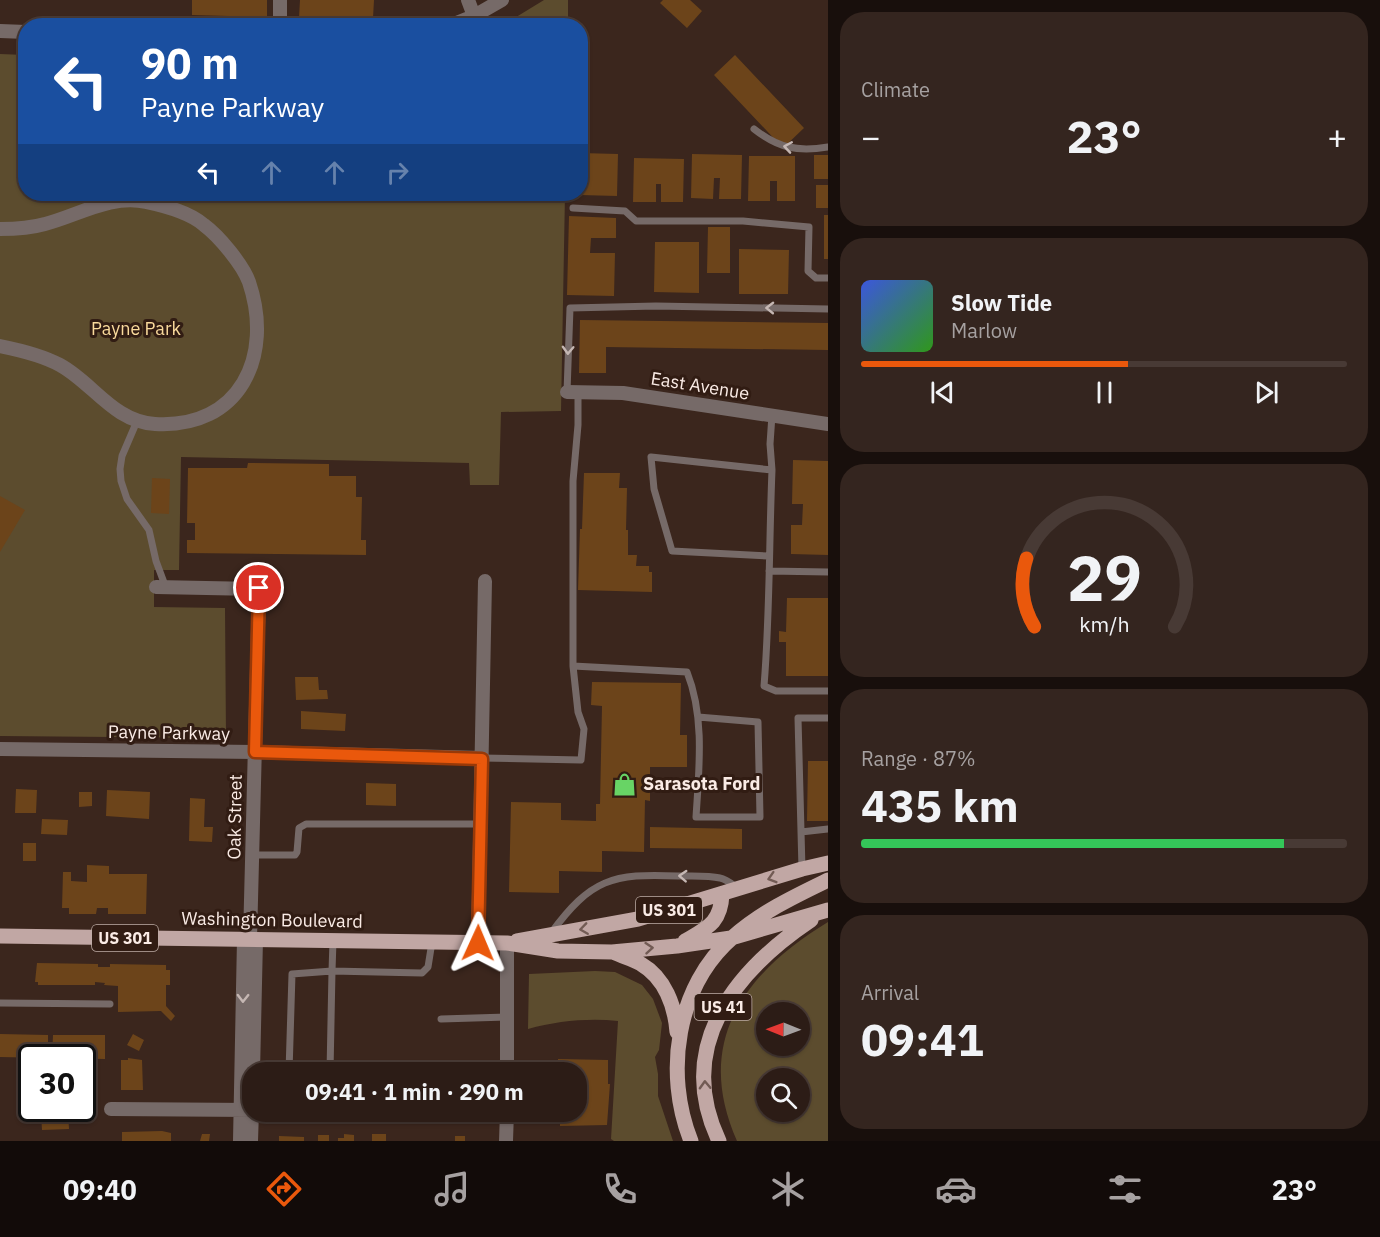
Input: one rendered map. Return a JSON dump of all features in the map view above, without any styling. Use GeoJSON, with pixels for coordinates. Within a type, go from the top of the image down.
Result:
{"type":"FeatureCollection","features":[{"type":"Feature","properties":{"kind":"main road","name":"Washington Boulevard"},"geometry":{"type":"LineString","coordinates":[[507,943],[638,919],[828,863]]}},
{"type":"Feature","properties":{"kind":"main road","name":"US 41"},"geometry":{"type":"LineString","coordinates":[[691,1141],[679,1096],[677,1071],[678,1042],[693,992],[713,959],[731,938],[777,905],[828,880]]}},
{"type":"Feature","properties":{"kind":"main road"},"geometry":{"type":"LineString","coordinates":[[677,946],[706,929],[716,919],[721,907],[722,894]]}},
{"type":"Feature","properties":{"kind":"main road","name":"Washington Boulevard"},"geometry":{"type":"LineString","coordinates":[[0,936],[507,943],[558,951],[612,952],[731,938],[826,911]]}},
{"type":"Feature","properties":{"kind":"main road","name":"US 41"},"geometry":{"type":"LineString","coordinates":[[719,1141],[711,1125],[704,1085],[705,1057],[718,1015],[730,994],[769,952],[826,911]]}},
{"type":"Feature","properties":{"kind":"main road"},"geometry":{"type":"LineString","coordinates":[[612,952],[642,964],[656,978],[669,996],[675,1015],[678,1042]]}},
{"type":"Feature","properties":{"kind":"street"},"geometry":{"type":"LineString","coordinates":[[280,0],[280,18]]}},
{"type":"Feature","properties":{"kind":"street"},"geometry":{"type":"LineString","coordinates":[[468,0],[474,16]]}},
{"type":"Feature","properties":{"kind":"street"},"geometry":{"type":"LineString","coordinates":[[469,18],[502,0]]}},
{"type":"Feature","properties":{"kind":"street"},"geometry":{"type":"LineString","coordinates":[[0,31],[18,32]]}},
{"type":"Feature","properties":{"kind":"street"},"geometry":{"type":"LineString","coordinates":[[0,229],[45,224],[115,202],[143,201],[177,211],[204,224],[228,249],[248,279],[257,314],[257,347],[246,381],[224,407],[200,419],[179,424],[153,424],[136,421],[103,400],[61,365],[22,350],[0,346]]}},
{"type":"Feature","properties":{"kind":"street","name":"East Avenue"},"geometry":{"type":"LineString","coordinates":[[572,392],[623,393],[828,424]]}},
{"type":"Feature","properties":{"kind":"street"},"geometry":{"type":"LineString","coordinates":[[478,943],[485,581]]}},
{"type":"Feature","properties":{"kind":"street","name":"Oak Street"},"geometry":{"type":"LineString","coordinates":[[161,588],[259,588],[250,939]]}},
{"type":"Feature","properties":{"kind":"street","name":"Payne Parkway"},"geometry":{"type":"LineString","coordinates":[[0,749],[255,752],[482,759]]}},
{"type":"Feature","properties":{"kind":"street"},"geometry":{"type":"LineString","coordinates":[[250,939],[253,1062]]}},
{"type":"Feature","properties":{"kind":"street"},"geometry":{"type":"LineString","coordinates":[[249,1062],[250,939]]}},
{"type":"Feature","properties":{"kind":"street"},"geometry":{"type":"LineString","coordinates":[[507,943],[507,1062]]}},
{"type":"Feature","properties":{"kind":"street"},"geometry":{"type":"LineString","coordinates":[[111,1109],[242,1110]]}},
{"type":"Feature","properties":{"kind":"street"},"geometry":{"type":"LineString","coordinates":[[240,1141],[245,1122]]}},
{"type":"Feature","properties":{"kind":"street"},"geometry":{"type":"LineString","coordinates":[[249,1122],[251,1141]]}},
{"type":"Feature","properties":{"kind":"street"},"geometry":{"type":"LineString","coordinates":[[506,1141],[507,1122]]}},
{"type":"Feature","properties":{"kind":"lane"},"geometry":{"type":"LineString","coordinates":[[754,129],[770,142],[785,147],[828,147]]}},
{"type":"Feature","properties":{"kind":"lane"},"geometry":{"type":"LineString","coordinates":[[573,208],[625,211],[636,220],[743,221],[809,227],[808,271],[816,278],[828,278]]}},
{"type":"Feature","properties":{"kind":"lane"},"geometry":{"type":"LineString","coordinates":[[482,759],[581,760],[584,729],[578,712],[573,666],[573,481],[578,426],[572,392],[570,308],[656,306],[828,309]]}},
{"type":"Feature","properties":{"kind":"lane"},"geometry":{"type":"LineString","coordinates":[[772,415],[768,556],[769,622],[764,686],[776,691],[828,691]]}},
{"type":"Feature","properties":{"kind":"lane"},"geometry":{"type":"LineString","coordinates":[[136,421],[122,456],[121,481],[128,499],[147,525],[161,588]]}},
{"type":"Feature","properties":{"kind":"lane"},"geometry":{"type":"LineString","coordinates":[[768,556],[672,551],[654,489],[651,457],[772,470]]}},
{"type":"Feature","properties":{"kind":"lane"},"geometry":{"type":"LineString","coordinates":[[769,571],[828,572]]}},
{"type":"Feature","properties":{"kind":"lane"},"geometry":{"type":"LineString","coordinates":[[573,666],[687,672],[693,687],[698,717],[700,761],[696,817],[760,818],[758,722],[698,717]]}},
{"type":"Feature","properties":{"kind":"lane"},"geometry":{"type":"LineString","coordinates":[[802,869],[798,718],[828,718]]}},
{"type":"Feature","properties":{"kind":"lane"},"geometry":{"type":"LineString","coordinates":[[252,855],[295,855],[299,828],[306,824],[480,824]]}},
{"type":"Feature","properties":{"kind":"lane"},"geometry":{"type":"LineString","coordinates":[[801,832],[828,829]]}},
{"type":"Feature","properties":{"kind":"lane"},"geometry":{"type":"LineString","coordinates":[[550,935],[568,910],[586,893],[619,878],[639,874],[721,878],[738,889]]}},
{"type":"Feature","properties":{"kind":"lane"},"geometry":{"type":"LineString","coordinates":[[330,1062],[333,941]]}},
{"type":"Feature","properties":{"kind":"lane"},"geometry":{"type":"LineString","coordinates":[[289,1062],[292,974],[332,971],[422,973],[428,967],[432,942]]}},
{"type":"Feature","properties":{"kind":"lane"},"geometry":{"type":"LineString","coordinates":[[0,1003],[110,1004]]}},
{"type":"Feature","properties":{"kind":"lane"},"geometry":{"type":"LineString","coordinates":[[441,1019],[507,1017]]}},
{"type":"Feature","properties":{"kind":"green space"},"geometry":{"type":"Polygon","coordinates":[[[544,0],[568,0],[568,18],[514,18],[544,0]]]}},
{"type":"Feature","properties":{"kind":"green space","name":"Payne Park"},"geometry":{"type":"Polygon","coordinates":[[[0,54],[18,55],[18,201],[565,201],[561,411],[501,412],[499,485],[470,485],[469,463],[181,457],[179,570],[154,570],[154,607],[225,608],[226,738],[0,736],[0,54]]]}},
{"type":"Feature","properties":{"kind":"green space"},"geometry":{"type":"Polygon","coordinates":[[[828,922],[828,1141],[737,1141],[725,1105],[721,1072],[724,1042],[734,1014],[751,988],[772,964],[798,942],[828,922]]]}},
{"type":"Feature","properties":{"kind":"green space"},"geometry":{"type":"Polygon","coordinates":[[[615,972],[642,985],[653,999],[662,1023],[659,1050],[655,1057],[658,1096],[673,1141],[614,1141],[611,1139],[618,1021],[573,1021],[528,1029],[529,974],[615,972]]]}},
{"type":"Feature","properties":{"kind":"building"},"geometry":{"type":"Polygon","coordinates":[[[192,0],[267,0],[267,17],[192,15],[192,0]]]}},
{"type":"Feature","properties":{"kind":"building"},"geometry":{"type":"Polygon","coordinates":[[[300,0],[374,0],[373,18],[299,18],[300,0]]]}},
{"type":"Feature","properties":{"kind":"building"},"geometry":{"type":"Polygon","coordinates":[[[663,0],[690,0],[702,11],[687,28],[660,3],[663,0]]]}},
{"type":"Feature","properties":{"kind":"building"},"geometry":{"type":"Polygon","coordinates":[[[735,55],[804,128],[783,148],[714,75],[735,55]]]}},
{"type":"Feature","properties":{"kind":"building"},"geometry":{"type":"Polygon","coordinates":[[[588,153],[618,154],[617,196],[588,195],[588,153]]]}},
{"type":"Feature","properties":{"kind":"building"},"geometry":{"type":"Polygon","coordinates":[[[692,154],[742,155],[741,199],[719,199],[720,178],[714,178],[713,199],[691,198],[692,154]]]}},
{"type":"Feature","properties":{"kind":"building"},"geometry":{"type":"Polygon","coordinates":[[[814,155],[828,155],[828,179],[814,179],[814,155]]]}},
{"type":"Feature","properties":{"kind":"building"},"geometry":{"type":"Polygon","coordinates":[[[749,156],[795,156],[795,201],[777,201],[777,181],[770,181],[770,201],[748,201],[749,156]]]}},
{"type":"Feature","properties":{"kind":"building"},"geometry":{"type":"Polygon","coordinates":[[[634,158],[684,159],[683,202],[661,202],[661,184],[656,184],[656,202],[633,202],[634,158]]]}},
{"type":"Feature","properties":{"kind":"building"},"geometry":{"type":"Polygon","coordinates":[[[816,185],[828,185],[828,208],[816,208],[816,185]]]}},
{"type":"Feature","properties":{"kind":"building"},"geometry":{"type":"Polygon","coordinates":[[[824,215],[828,215],[828,259],[824,259],[824,215]]]}},
{"type":"Feature","properties":{"kind":"building"},"geometry":{"type":"Polygon","coordinates":[[[569,216],[616,218],[616,238],[591,238],[590,253],[615,253],[614,296],[567,295],[569,216]]]}},
{"type":"Feature","properties":{"kind":"building"},"geometry":{"type":"Polygon","coordinates":[[[708,227],[730,227],[730,273],[707,273],[708,227]]]}},
{"type":"Feature","properties":{"kind":"building"},"geometry":{"type":"Polygon","coordinates":[[[655,242],[699,242],[699,293],[654,292],[655,242]]]}},
{"type":"Feature","properties":{"kind":"building"},"geometry":{"type":"Polygon","coordinates":[[[739,249],[789,250],[788,294],[739,294],[739,249]]]}},
{"type":"Feature","properties":{"kind":"building"},"geometry":{"type":"Polygon","coordinates":[[[580,320],[828,323],[828,350],[606,347],[606,373],[579,373],[580,320]]]}},
{"type":"Feature","properties":{"kind":"building"},"geometry":{"type":"Polygon","coordinates":[[[793,460],[828,461],[828,555],[791,554],[791,525],[802,525],[803,504],[792,504],[793,460]]]}},
{"type":"Feature","properties":{"kind":"building"},"geometry":{"type":"Polygon","coordinates":[[[248,463],[329,464],[329,476],[356,476],[356,497],[362,497],[361,540],[366,540],[366,555],[187,553],[187,540],[195,540],[195,523],[187,523],[188,468],[247,468],[248,463]]]}},
{"type":"Feature","properties":{"kind":"building"},"geometry":{"type":"Polygon","coordinates":[[[584,473],[620,473],[619,488],[627,488],[628,555],[637,555],[636,566],[649,566],[649,572],[652,572],[652,592],[578,590],[584,473]]]}},
{"type":"Feature","properties":{"kind":"building"},"geometry":{"type":"Polygon","coordinates":[[[152,478],[170,479],[169,514],[151,513],[152,478]]]}},
{"type":"Feature","properties":{"kind":"building"},"geometry":{"type":"Polygon","coordinates":[[[0,496],[25,510],[0,552],[0,496]]]}},
{"type":"Feature","properties":{"kind":"building"},"geometry":{"type":"Polygon","coordinates":[[[787,598],[828,598],[828,676],[786,676],[786,642],[779,642],[779,631],[786,632],[787,598]]]}},
{"type":"Feature","properties":{"kind":"building"},"geometry":{"type":"Polygon","coordinates":[[[295,677],[318,677],[319,690],[327,690],[328,699],[296,700],[295,677]]]}},
{"type":"Feature","properties":{"kind":"building","name":"Sarasota Ford"},"geometry":{"type":"Polygon","coordinates":[[[592,682],[681,683],[680,735],[687,735],[687,767],[650,767],[650,801],[645,800],[644,852],[602,851],[602,872],[559,871],[559,893],[509,892],[511,802],[561,803],[561,820],[596,821],[596,804],[600,804],[602,706],[591,705],[592,682]]]}},
{"type":"Feature","properties":{"kind":"building"},"geometry":{"type":"Polygon","coordinates":[[[301,711],[346,714],[345,731],[301,729],[301,711]]]}},
{"type":"Feature","properties":{"kind":"building"},"geometry":{"type":"Polygon","coordinates":[[[808,761],[828,761],[828,821],[807,821],[808,761]]]}},
{"type":"Feature","properties":{"kind":"building"},"geometry":{"type":"Polygon","coordinates":[[[366,783],[396,784],[396,806],[366,805],[366,783]]]}},
{"type":"Feature","properties":{"kind":"building"},"geometry":{"type":"Polygon","coordinates":[[[16,789],[37,790],[36,813],[15,813],[16,789]]]}},
{"type":"Feature","properties":{"kind":"building"},"geometry":{"type":"Polygon","coordinates":[[[107,790],[150,792],[149,819],[106,816],[107,790]]]}},
{"type":"Feature","properties":{"kind":"building"},"geometry":{"type":"Polygon","coordinates":[[[79,792],[92,792],[92,806],[79,807],[79,792]]]}},
{"type":"Feature","properties":{"kind":"building"},"geometry":{"type":"Polygon","coordinates":[[[190,798],[205,799],[204,827],[213,827],[212,842],[189,841],[190,798]]]}},
{"type":"Feature","properties":{"kind":"building"},"geometry":{"type":"Polygon","coordinates":[[[42,819],[68,820],[67,835],[41,834],[42,819]]]}},
{"type":"Feature","properties":{"kind":"building"},"geometry":{"type":"Polygon","coordinates":[[[650,827],[742,829],[742,849],[650,848],[650,827]]]}},
{"type":"Feature","properties":{"kind":"building"},"geometry":{"type":"Polygon","coordinates":[[[23,843],[36,843],[36,861],[23,861],[23,843]]]}},
{"type":"Feature","properties":{"kind":"building"},"geometry":{"type":"Polygon","coordinates":[[[87,865],[109,866],[109,874],[147,874],[146,914],[108,914],[108,908],[97,908],[96,914],[69,914],[69,908],[62,908],[63,872],[71,872],[71,881],[87,882],[87,865]]]}},
{"type":"Feature","properties":{"kind":"building"},"geometry":{"type":"Polygon","coordinates":[[[37,963],[98,964],[98,967],[110,967],[110,964],[166,965],[166,970],[170,970],[170,985],[166,985],[166,1006],[175,1016],[171,1021],[161,1011],[118,1012],[118,986],[104,985],[105,983],[38,985],[38,982],[35,982],[37,963]]]}},
{"type":"Feature","properties":{"kind":"building"},"geometry":{"type":"Polygon","coordinates":[[[0,1034],[48,1035],[48,1044],[18,1044],[18,1057],[0,1057],[0,1034]]]}},
{"type":"Feature","properties":{"kind":"building"},"geometry":{"type":"Polygon","coordinates":[[[133,1034],[144,1040],[139,1051],[127,1045],[133,1034]]]}},
{"type":"Feature","properties":{"kind":"building"},"geometry":{"type":"Polygon","coordinates":[[[53,1035],[105,1035],[105,1059],[96,1059],[96,1044],[53,1044],[53,1035]]]}},
{"type":"Feature","properties":{"kind":"building"},"geometry":{"type":"Polygon","coordinates":[[[128,1058],[142,1060],[143,1090],[121,1090],[121,1060],[128,1060],[128,1058]]]}},
{"type":"Feature","properties":{"kind":"building"},"geometry":{"type":"Polygon","coordinates":[[[558,1059],[608,1060],[608,1084],[610,1084],[607,1125],[560,1126],[560,1123],[556,1123],[587,1122],[587,1062],[558,1062],[558,1059]]]}},
{"type":"Feature","properties":{"kind":"building"},"geometry":{"type":"Polygon","coordinates":[[[42,1122],[69,1122],[69,1129],[42,1130],[42,1122]]]}},
{"type":"Feature","properties":{"kind":"building"},"geometry":{"type":"Polygon","coordinates":[[[162,1131],[171,1133],[171,1141],[122,1141],[122,1132],[162,1131]]]}},
{"type":"Feature","properties":{"kind":"building"},"geometry":{"type":"Polygon","coordinates":[[[202,1134],[210,1134],[209,1141],[200,1141],[202,1134]]]}},
{"type":"Feature","properties":{"kind":"building"},"geometry":{"type":"Polygon","coordinates":[[[344,1134],[354,1135],[354,1141],[338,1141],[338,1138],[344,1138],[344,1134]]]}},
{"type":"Feature","properties":{"kind":"building"},"geometry":{"type":"Polygon","coordinates":[[[372,1134],[386,1134],[386,1141],[372,1141],[372,1134]]]}},
{"type":"Feature","properties":{"kind":"building"},"geometry":{"type":"Polygon","coordinates":[[[318,1135],[329,1135],[329,1141],[318,1141],[318,1135]]]}},
{"type":"Feature","properties":{"kind":"building"},"geometry":{"type":"Polygon","coordinates":[[[279,1136],[304,1137],[304,1141],[279,1141],[279,1136]]]}},
{"type":"Feature","properties":{"kind":"building"},"geometry":{"type":"Polygon","coordinates":[[[455,1136],[465,1136],[465,1141],[455,1141],[455,1136]]]}},
{"type":"Feature","properties":{"kind":"place","name":"Sarasota Ford"},"geometry":{"type":"Point","coordinates":[625,784]}},
{"type":"Feature","properties":{"kind":"route"},"geometry":{"type":"LineString","coordinates":[[259,588],[255,752],[482,759],[478,943]]}}]}
